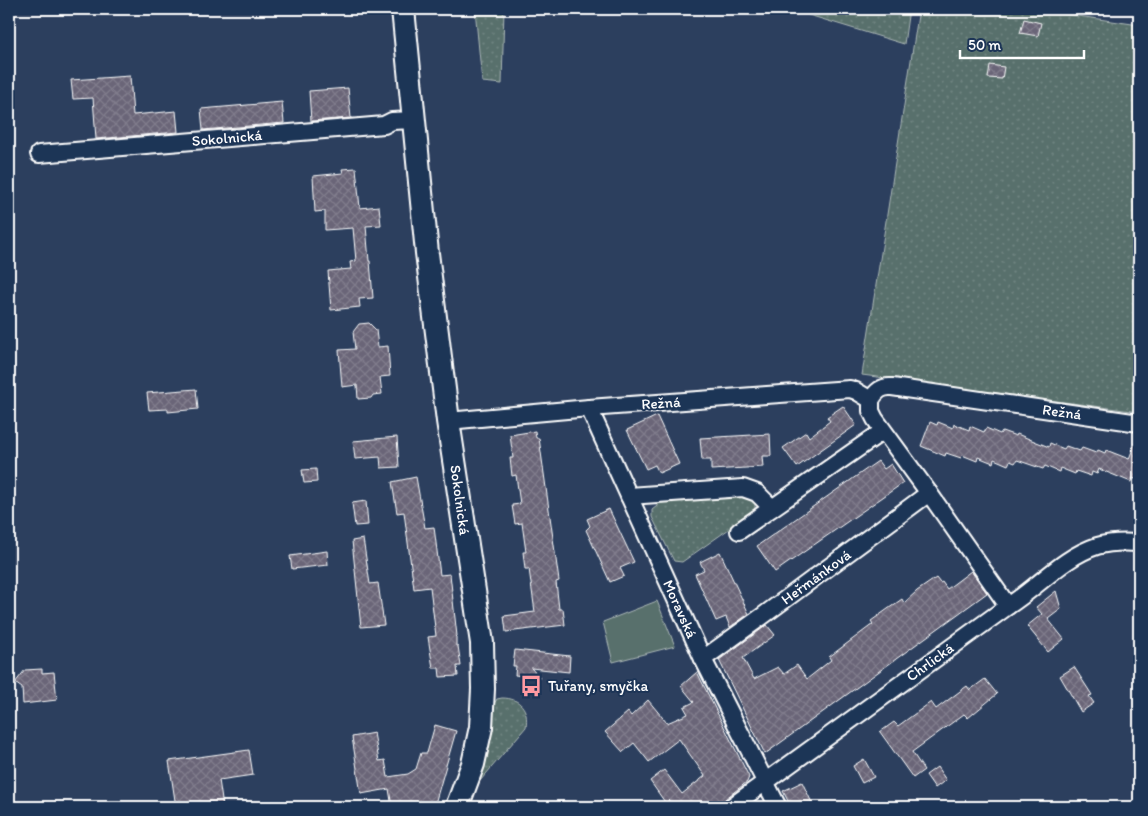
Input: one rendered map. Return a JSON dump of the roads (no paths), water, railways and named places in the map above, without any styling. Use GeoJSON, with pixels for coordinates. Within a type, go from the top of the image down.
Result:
{"type":"FeatureCollection","features":[{"type":"Feature","properties":{"kind":"main road","name":"Sokolnická"},"geometry":{"type":"LineString","coordinates":[[403,9],[427,253],[448,421],[482,643],[483,708],[477,748],[457,807]]}},
{"type":"Feature","properties":{"kind":"street","name":"Sokolnická"},"geometry":{"type":"LineString","coordinates":[[39,154],[414,120]]}},
{"type":"Feature","properties":{"kind":"street","name":"Režná"},"geometry":{"type":"LineString","coordinates":[[448,421],[589,408],[850,389],[871,400],[875,393],[886,386],[1139,423]]}},
{"type":"Feature","properties":{"kind":"street"},"geometry":{"type":"LineString","coordinates":[[871,400],[871,410],[875,419],[1008,606]]}},
{"type":"Feature","properties":{"kind":"street","name":"Moravská"},"geometry":{"type":"LineString","coordinates":[[589,408],[702,659],[778,807]]}},
{"type":"Feature","properties":{"kind":"street"},"geometry":{"type":"LineString","coordinates":[[739,531],[883,431]]}},
{"type":"Feature","properties":{"kind":"street"},"geometry":{"type":"LineString","coordinates":[[629,496],[744,488],[757,492],[772,508]]}},
{"type":"Feature","properties":{"kind":"street","name":"Heřmánková"},"geometry":{"type":"LineString","coordinates":[[702,659],[929,493]]}},
{"type":"Feature","properties":{"kind":"street","name":"Chrlická"},"geometry":{"type":"LineString","coordinates":[[731,807],[1019,599],[1064,564],[1090,549],[1108,544],[1139,543]]}},
{"type":"Feature","properties":{"kind":"place","name":"Tuřany, smyčka"},"geometry":{"type":"Point","coordinates":[531,686]}}]}
